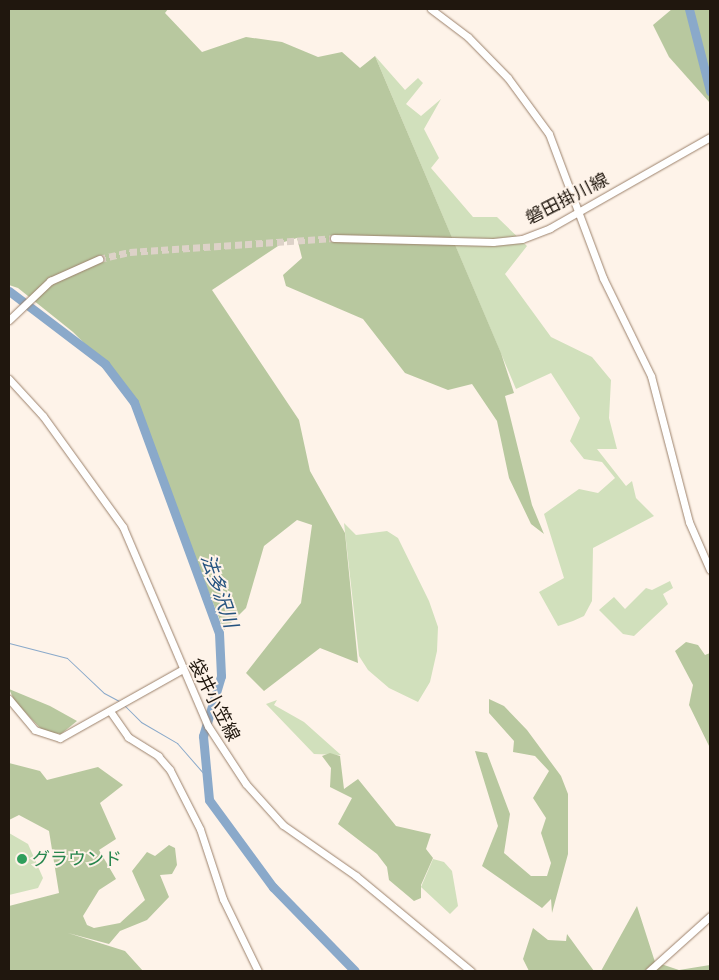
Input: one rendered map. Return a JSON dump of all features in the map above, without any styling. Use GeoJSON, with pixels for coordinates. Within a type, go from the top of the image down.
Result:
{"type":"FeatureCollection","features":[{"type":"Feature","properties":{"kind":"main road"},"geometry":{"type":"LineString","coordinates":[[431,9],[468,37],[536,110],[581,211],[603,278],[651,376],[689,522],[710,570]]}},
{"type":"Feature","properties":{"kind":"main road","name":"磐田掛川線"},"geometry":{"type":"LineString","coordinates":[[334,238],[493,242],[522,239],[581,211],[710,137]]}},
{"type":"Feature","properties":{"kind":"main road"},"geometry":{"type":"LineString","coordinates":[[9,320],[27,300],[50,281],[99,259]]}},
{"type":"Feature","properties":{"kind":"main road","name":"袋井小笠線"},"geometry":{"type":"LineString","coordinates":[[9,379],[43,416],[123,527],[181,670],[208,726],[246,784],[283,825],[356,876],[471,971]]}},
{"type":"Feature","properties":{"kind":"main road"},"geometry":{"type":"LineString","coordinates":[[9,699],[35,730],[53,738],[67,736],[181,670]]}},
{"type":"Feature","properties":{"kind":"main road"},"geometry":{"type":"LineString","coordinates":[[110,712],[128,738],[158,756],[170,770],[200,829],[223,899],[258,971]]}},
{"type":"Feature","properties":{"kind":"main road"},"geometry":{"type":"LineString","coordinates":[[649,971],[710,916]]}},
{"type":"Feature","properties":{"kind":"green space"},"geometry":{"type":"Polygon","coordinates":[[[9,9],[168,9],[165,13],[202,52],[246,37],[282,42],[318,57],[342,52],[360,68],[375,56],[501,353],[514,393],[505,396],[532,505],[544,534],[531,524],[509,478],[497,421],[472,384],[448,390],[405,373],[363,319],[286,286],[283,275],[302,258],[297,238],[284,242],[212,290],[299,420],[310,471],[345,533],[358,663],[320,648],[264,691],[246,673],[301,603],[312,525],[297,520],[264,546],[246,608],[224,630],[133,406],[108,367],[73,332],[18,288],[9,285],[9,9]]]}},
{"type":"Feature","properties":{"kind":"green space"},"geometry":{"type":"Polygon","coordinates":[[[672,9],[710,9],[710,103],[669,57],[653,25],[672,9]]]}},
{"type":"Feature","properties":{"kind":"green space"},"geometry":{"type":"Polygon","coordinates":[[[375,56],[405,90],[418,78],[423,83],[406,104],[421,116],[441,99],[424,129],[439,158],[431,168],[473,217],[497,217],[527,246],[505,274],[551,337],[592,357],[611,380],[609,418],[617,449],[597,449],[626,486],[632,481],[636,498],[654,516],[593,548],[592,601],[584,616],[573,621],[558,626],[539,592],[564,578],[544,514],[579,489],[598,493],[615,478],[602,462],[584,459],[570,441],[580,418],[551,373],[516,389],[375,56]]]}},
{"type":"Feature","properties":{"kind":"green space"},"geometry":{"type":"Polygon","coordinates":[[[344,523],[356,535],[387,531],[398,538],[429,601],[438,627],[437,651],[430,682],[418,702],[389,688],[368,670],[359,656],[344,523]]]}},
{"type":"Feature","properties":{"kind":"green space"},"geometry":{"type":"Polygon","coordinates":[[[670,581],[673,588],[663,594],[668,604],[634,636],[623,634],[599,610],[614,597],[625,609],[646,588],[652,590],[670,581]]]}},
{"type":"Feature","properties":{"kind":"green space"},"geometry":{"type":"Polygon","coordinates":[[[686,642],[698,645],[705,655],[710,653],[710,748],[689,705],[693,685],[675,651],[686,642]]]}},
{"type":"Feature","properties":{"kind":"green space"},"geometry":{"type":"Polygon","coordinates":[[[9,689],[50,706],[77,721],[61,734],[44,732],[15,702],[9,689]]]}},
{"type":"Feature","properties":{"kind":"green space"},"geometry":{"type":"Polygon","coordinates":[[[489,699],[504,706],[527,730],[561,776],[568,794],[568,854],[552,913],[551,899],[542,908],[482,866],[498,826],[475,751],[487,753],[510,814],[504,853],[531,876],[547,876],[551,863],[541,833],[546,818],[533,798],[549,771],[535,756],[513,752],[514,741],[489,713],[489,699]]]}},
{"type":"Feature","properties":{"kind":"green space"},"geometry":{"type":"Polygon","coordinates":[[[277,700],[274,705],[304,722],[341,755],[314,754],[266,704],[277,700]]]}},
{"type":"Feature","properties":{"kind":"green space"},"geometry":{"type":"Polygon","coordinates":[[[330,753],[340,756],[344,789],[358,779],[396,826],[431,834],[426,849],[433,858],[421,885],[421,898],[414,901],[389,880],[387,867],[377,854],[338,824],[352,798],[330,787],[331,768],[322,756],[330,753]]]}},
{"type":"Feature","properties":{"kind":"green space"},"geometry":{"type":"Polygon","coordinates":[[[9,763],[40,771],[47,780],[98,767],[123,785],[100,803],[116,839],[99,850],[116,879],[99,890],[83,916],[87,925],[94,928],[120,923],[145,900],[132,871],[147,852],[155,856],[169,845],[175,848],[177,865],[172,874],[160,875],[169,897],[147,920],[120,931],[109,944],[68,933],[125,951],[143,971],[9,971],[9,906],[59,893],[49,831],[19,815],[9,820],[9,763]]]}},
{"type":"Feature","properties":{"kind":"green space","name":"グラウンド"},"geometry":{"type":"Polygon","coordinates":[[[9,833],[28,844],[43,878],[38,888],[9,895],[9,833]]]}},
{"type":"Feature","properties":{"kind":"green space"},"geometry":{"type":"Polygon","coordinates":[[[433,859],[444,862],[452,871],[458,906],[450,914],[421,887],[433,859]]]}},
{"type":"Feature","properties":{"kind":"green space"},"geometry":{"type":"Polygon","coordinates":[[[637,906],[655,962],[679,970],[710,965],[710,971],[601,971],[637,906]]]}},
{"type":"Feature","properties":{"kind":"green space"},"geometry":{"type":"Polygon","coordinates":[[[533,928],[548,940],[566,941],[567,934],[594,971],[529,971],[523,959],[533,928]]]}},
{"type":"Feature","properties":{"kind":"waterway"},"geometry":{"type":"LineString","coordinates":[[689,9],[710,91]]}},
{"type":"Feature","properties":{"kind":"waterway","name":"法多沢川"},"geometry":{"type":"LineString","coordinates":[[9,291],[105,364],[134,402],[219,633],[221,676],[203,736],[209,800],[273,887],[355,971]]}},
{"type":"Feature","properties":{"kind":"waterway"},"geometry":{"type":"LineString","coordinates":[[9,643],[67,658],[104,693],[119,701]]}},
{"type":"Feature","properties":{"kind":"waterway"},"geometry":{"type":"LineString","coordinates":[[124,705],[141,722],[177,743],[204,774]]}},
{"type":"Feature","properties":{"kind":"tunnel"},"geometry":{"type":"LineString","coordinates":[[99,259],[130,252],[334,238]]}},
{"type":"Feature","properties":{"kind":"place","name":"グラウンド"},"geometry":{"type":"Point","coordinates":[22,859]}}]}
